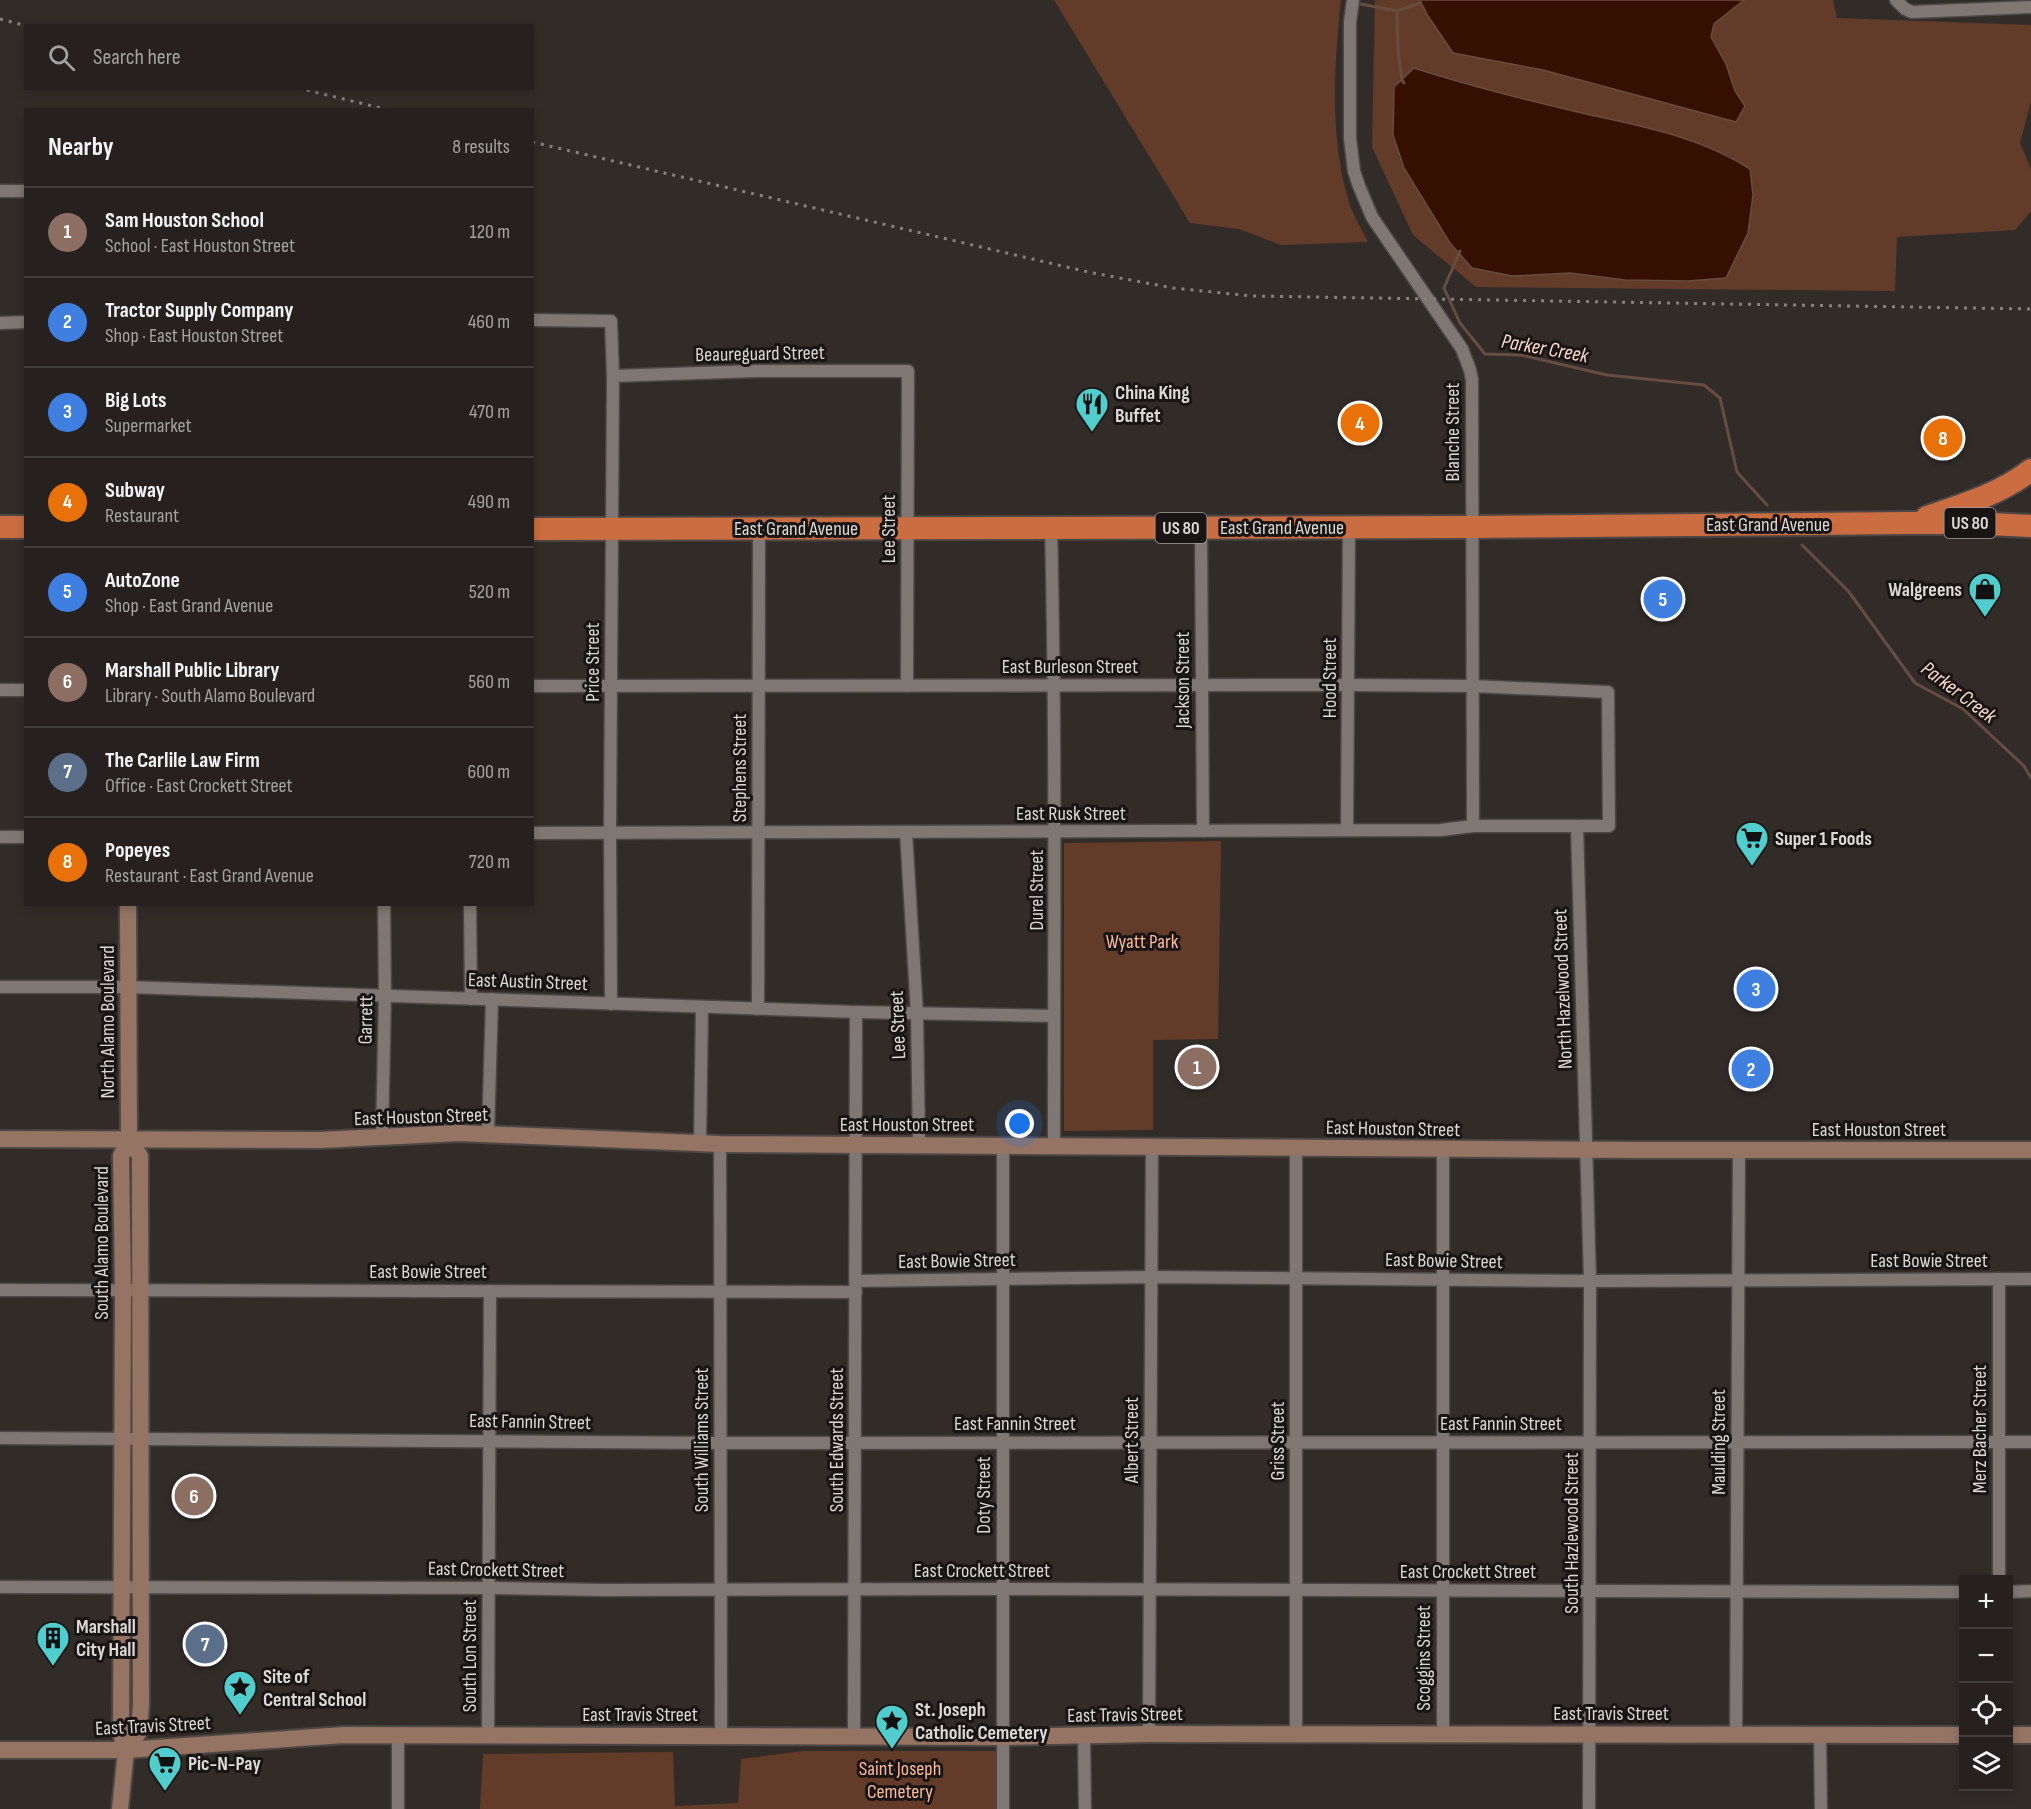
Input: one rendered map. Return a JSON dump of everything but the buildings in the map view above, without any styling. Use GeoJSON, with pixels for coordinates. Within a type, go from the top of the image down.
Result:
{"type":"FeatureCollection","features":[{"type":"Feature","properties":{"kind":"highway"},"geometry":{"type":"LineString","coordinates":[[1908,524],[1990,495],[2031,470]]}},
{"type":"Feature","properties":{"kind":"highway","name":"East Grand Avenue"},"geometry":{"type":"LineString","coordinates":[[534,529],[1908,524],[2031,526]]}},
{"type":"Feature","properties":{"kind":"highway"},"geometry":{"type":"LineString","coordinates":[[1969,524],[2031,543]]}},
{"type":"Feature","properties":{"kind":"highway"},"geometry":{"type":"LineString","coordinates":[[0,527],[24,527]]}},
{"type":"Feature","properties":{"kind":"street","name":"Blanche Street"},"geometry":{"type":"LineString","coordinates":[[1353,0],[1350,22],[1349,121],[1354,171],[1372,217],[1462,349],[1472,380],[1473,826]]}},
{"type":"Feature","properties":{"kind":"street"},"geometry":{"type":"LineString","coordinates":[[1897,1],[1912,12],[2031,7]]}},
{"type":"Feature","properties":{"kind":"street"},"geometry":{"type":"LineString","coordinates":[[0,191],[24,191]]}},
{"type":"Feature","properties":{"kind":"street","name":"Price Street"},"geometry":{"type":"LineString","coordinates":[[534,320],[610,321],[613,376],[611,1004]]}},
{"type":"Feature","properties":{"kind":"street"},"geometry":{"type":"LineString","coordinates":[[0,323],[24,322]]}},
{"type":"Feature","properties":{"kind":"street","name":"Beaureguard Street"},"geometry":{"type":"LineString","coordinates":[[613,376],[755,371],[908,372]]}},
{"type":"Feature","properties":{"kind":"street","name":"Lee Street"},"geometry":{"type":"LineString","coordinates":[[907,686],[908,372]]}},
{"type":"Feature","properties":{"kind":"street","name":"Hood Street"},"geometry":{"type":"LineString","coordinates":[[1347,830],[1349,526]]}},
{"type":"Feature","properties":{"kind":"street","name":"Durel Street"},"geometry":{"type":"LineString","coordinates":[[1051,527],[1056,833],[1054,1145]]}},
{"type":"Feature","properties":{"kind":"street","name":"Stephens Street"},"geometry":{"type":"LineString","coordinates":[[758,1009],[759,528]]}},
{"type":"Feature","properties":{"kind":"street","name":"Jackson Street"},"geometry":{"type":"LineString","coordinates":[[1201,528],[1203,831]]}},
{"type":"Feature","properties":{"kind":"street","name":"East Burleson Street"},"geometry":{"type":"LineString","coordinates":[[534,687],[1348,685],[1472,686],[1608,692],[1610,826]]}},
{"type":"Feature","properties":{"kind":"street"},"geometry":{"type":"LineString","coordinates":[[0,690],[24,690]]}},
{"type":"Feature","properties":{"kind":"street","name":"East Rusk Street"},"geometry":{"type":"LineString","coordinates":[[534,833],[1056,833],[1441,830],[1473,826],[1610,826]]}},
{"type":"Feature","properties":{"kind":"street","name":"North Hazelwood Street"},"geometry":{"type":"LineString","coordinates":[[1577,826],[1585,1150]]}},
{"type":"Feature","properties":{"kind":"street","name":"Lee Street"},"geometry":{"type":"LineString","coordinates":[[906,832],[917,1013],[919,1146]]}},
{"type":"Feature","properties":{"kind":"street"},"geometry":{"type":"LineString","coordinates":[[0,837],[24,837]]}},
{"type":"Feature","properties":{"kind":"street","name":"North Alamo Boulevard"},"geometry":{"type":"LineString","coordinates":[[128,906],[129,1139]]}},
{"type":"Feature","properties":{"kind":"street","name":"Garrett"},"geometry":{"type":"LineString","coordinates":[[382,1137],[384,906]]}},
{"type":"Feature","properties":{"kind":"street"},"geometry":{"type":"LineString","coordinates":[[470,906],[471,999]]}},
{"type":"Feature","properties":{"kind":"street","name":"East Austin Street"},"geometry":{"type":"LineString","coordinates":[[0,987],[128,987],[758,1009],[1054,1016]]}},
{"type":"Feature","properties":{"kind":"street"},"geometry":{"type":"LineString","coordinates":[[488,1134],[492,999]]}},
{"type":"Feature","properties":{"kind":"street"},"geometry":{"type":"LineString","coordinates":[[700,1143],[702,1007]]}},
{"type":"Feature","properties":{"kind":"street","name":"South Edwards Street"},"geometry":{"type":"LineString","coordinates":[[854,1735],[856,1012]]}},
{"type":"Feature","properties":{"kind":"street","name":"East Houston Street"},"geometry":{"type":"LineString","coordinates":[[0,1138],[321,1140],[442,1133],[720,1144],[1739,1151],[2031,1150]]}},
{"type":"Feature","properties":{"kind":"street","name":"South Alamo Boulevard"},"geometry":{"type":"LineString","coordinates":[[120,1809],[126,1749],[121,1734],[123,1290],[121,1156],[129,1139]]}},
{"type":"Feature","properties":{"kind":"street","name":"South Alamo Boulevard"},"geometry":{"type":"LineString","coordinates":[[126,1749],[139,1732],[141,1704],[140,1156],[129,1139]]}},
{"type":"Feature","properties":{"kind":"street","name":"South Williams Street"},"geometry":{"type":"LineString","coordinates":[[720,1144],[722,1736]]}},
{"type":"Feature","properties":{"kind":"street","name":"Doty Street"},"geometry":{"type":"LineString","coordinates":[[1003,1145],[1003,1809]]}},
{"type":"Feature","properties":{"kind":"street","name":"Albert Street"},"geometry":{"type":"LineString","coordinates":[[1149,1734],[1152,1146]]}},
{"type":"Feature","properties":{"kind":"street","name":"Griss Street"},"geometry":{"type":"LineString","coordinates":[[1296,1148],[1296,1734]]}},
{"type":"Feature","properties":{"kind":"street","name":"Scoggins Street"},"geometry":{"type":"LineString","coordinates":[[1443,1149],[1443,1734]]}},
{"type":"Feature","properties":{"kind":"street","name":"South Hazlewood Street"},"geometry":{"type":"LineString","coordinates":[[1585,1150],[1588,1168],[1590,1281],[1590,1809]]}},
{"type":"Feature","properties":{"kind":"street","name":"Maulding Street"},"geometry":{"type":"LineString","coordinates":[[1736,1734],[1739,1151]]}},
{"type":"Feature","properties":{"kind":"street","name":"East Bowie Street"},"geometry":{"type":"LineString","coordinates":[[0,1290],[721,1292],[1003,1279],[1151,1277],[1590,1281],[2031,1280]]}},
{"type":"Feature","properties":{"kind":"street","name":"Merz Bacher Street"},"geometry":{"type":"LineString","coordinates":[[1999,1279],[1999,1575]]}},
{"type":"Feature","properties":{"kind":"street","name":"South Lon Street"},"geometry":{"type":"LineString","coordinates":[[488,1734],[490,1291]]}},
{"type":"Feature","properties":{"kind":"street","name":"East Fannin Street"},"geometry":{"type":"LineString","coordinates":[[0,1438],[721,1443],[2031,1442]]}},
{"type":"Feature","properties":{"kind":"street","name":"East Crockett Street"},"geometry":{"type":"LineString","coordinates":[[0,1587],[1959,1592]]}},
{"type":"Feature","properties":{"kind":"street"},"geometry":{"type":"LineString","coordinates":[[2013,1592],[2031,1592]]}},
{"type":"Feature","properties":{"kind":"street"},"geometry":{"type":"LineString","coordinates":[[398,1734],[398,1809]]}},
{"type":"Feature","properties":{"kind":"street","name":"East Travis Street"},"geometry":{"type":"LineString","coordinates":[[0,1750],[126,1749],[323,1736],[398,1734],[1002,1737],[1149,1734],[1959,1735]]}},
{"type":"Feature","properties":{"kind":"street"},"geometry":{"type":"LineString","coordinates":[[1084,1735],[1085,1809]]}},
{"type":"Feature","properties":{"kind":"street"},"geometry":{"type":"LineString","coordinates":[[1820,1735],[1821,1809]]}},
{"type":"Feature","properties":{"kind":"street"},"geometry":{"type":"LineString","coordinates":[[2013,1735],[2031,1735]]}},
{"type":"Feature","properties":{"kind":"green space"},"geometry":{"type":"Polygon","coordinates":[[[1054,0],[1341,0],[1336,51],[1336,129],[1343,180],[1350,205],[1368,242],[1281,245],[1239,229],[1190,223],[1054,0]]]}},
{"type":"Feature","properties":{"kind":"green space"},"geometry":{"type":"Polygon","coordinates":[[[1375,0],[1420,0],[1453,53],[1745,106],[1735,91],[1726,64],[1711,37],[1714,24],[1744,0],[1833,0],[1837,18],[2031,25],[2031,101],[2020,143],[2031,169],[2031,211],[2015,230],[1897,237],[1895,291],[1476,287],[1413,235],[1372,147],[1375,0]],[[1415,68],[1394,87],[1393,135],[1512,276],[1570,273],[1625,280],[1688,281],[1726,278],[1732,157],[1695,142],[1657,131],[1517,97],[1415,68]]]}},
{"type":"Feature","properties":{"kind":"green space","name":"Wyatt Park"},"geometry":{"type":"Polygon","coordinates":[[[1221,841],[1218,1039],[1153,1040],[1153,1130],[1064,1131],[1064,843],[1221,841]]]}},
{"type":"Feature","properties":{"kind":"green space","name":"Saint Joseph Cemetery"},"geometry":{"type":"Polygon","coordinates":[[[803,1751],[996,1751],[996,1809],[480,1809],[483,1754],[673,1752],[675,1806],[738,1803],[741,1759],[803,1751]]]}},
{"type":"Feature","properties":{"kind":"shaded area"},"geometry":{"type":"Polygon","coordinates":[[[1420,0],[1744,0],[1714,24],[1711,37],[1726,64],[1735,91],[1745,106],[1736,122],[1543,70],[1453,53],[1420,0]]]}},
{"type":"Feature","properties":{"kind":"shaded area"},"geometry":{"type":"Polygon","coordinates":[[[1414,68],[1519,98],[1669,133],[1711,148],[1750,169],[1753,195],[1748,233],[1726,278],[1688,281],[1625,280],[1570,273],[1512,276],[1472,268],[1450,243],[1404,168],[1393,135],[1394,87],[1414,68]]]}},
{"type":"Feature","properties":{"kind":"waterway"},"geometry":{"type":"LineString","coordinates":[[1397,11],[1420,3]]}},
{"type":"Feature","properties":{"kind":"waterway","name":"Parker Creek"},"geometry":{"type":"LineString","coordinates":[[1361,4],[1397,11],[1398,50],[1404,83]]}},
{"type":"Feature","properties":{"kind":"waterway","name":"Parker Creek"},"geometry":{"type":"LineString","coordinates":[[1460,251],[1444,288],[1460,323],[1485,354],[1521,355],[1607,375],[1704,385],[1720,398],[1737,472],[1767,505]]}},
{"type":"Feature","properties":{"kind":"waterway","name":"Parker Creek"},"geometry":{"type":"LineString","coordinates":[[1802,545],[1849,592],[1915,683],[1963,709],[2024,766],[2031,778]]}},
{"type":"Feature","properties":{"kind":"railway"},"geometry":{"type":"LineString","coordinates":[[0,19],[24,25]]}},
{"type":"Feature","properties":{"kind":"railway"},"geometry":{"type":"LineString","coordinates":[[306,90],[381,108]]}},
{"type":"Feature","properties":{"kind":"railway"},"geometry":{"type":"LineString","coordinates":[[534,142],[1088,272],[1173,288],[1252,296],[2031,309]]}},
{"type":"Feature","properties":{"kind":"place","name":"Subway"},"geometry":{"type":"Point","coordinates":[1360,423]}},
{"type":"Feature","properties":{"kind":"place","name":"China King Buffet"},"geometry":{"type":"Point","coordinates":[1092,433]}},
{"type":"Feature","properties":{"kind":"place","name":"Popeyes"},"geometry":{"type":"Point","coordinates":[1943,438]}},
{"type":"Feature","properties":{"kind":"place","name":"AutoZone"},"geometry":{"type":"Point","coordinates":[1663,599]}},
{"type":"Feature","properties":{"kind":"place","name":"Walgreens"},"geometry":{"type":"Point","coordinates":[1985,618]}},
{"type":"Feature","properties":{"kind":"place","name":"Super 1 Foods"},"geometry":{"type":"Point","coordinates":[1752,867]}},
{"type":"Feature","properties":{"kind":"place","name":"Big Lots"},"geometry":{"type":"Point","coordinates":[1756,989]}},
{"type":"Feature","properties":{"kind":"place","name":"Sam Houston School"},"geometry":{"type":"Point","coordinates":[1197,1067]}},
{"type":"Feature","properties":{"kind":"place","name":"Tractor Supply Company"},"geometry":{"type":"Point","coordinates":[1751,1069]}},
{"type":"Feature","properties":{"kind":"place","name":"Marshall Public Library"},"geometry":{"type":"Point","coordinates":[194,1496]}},
{"type":"Feature","properties":{"kind":"place","name":"The Carlile Law Firm"},"geometry":{"type":"Point","coordinates":[205,1644]}},
{"type":"Feature","properties":{"kind":"place","name":"Marshall City Hall"},"geometry":{"type":"Point","coordinates":[53,1667]}},
{"type":"Feature","properties":{"kind":"place","name":"Site of Central School"},"geometry":{"type":"Point","coordinates":[240,1716]}},
{"type":"Feature","properties":{"kind":"place","name":"St. Joseph Catholic Cemetery"},"geometry":{"type":"Point","coordinates":[892,1750]}},
{"type":"Feature","properties":{"kind":"place","name":"Pic-N-Pay"},"geometry":{"type":"Point","coordinates":[165,1792]}}]}
